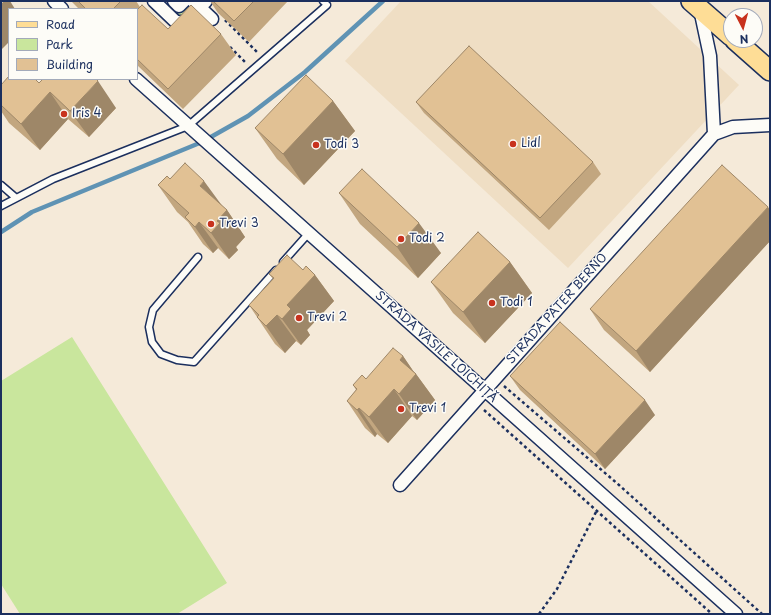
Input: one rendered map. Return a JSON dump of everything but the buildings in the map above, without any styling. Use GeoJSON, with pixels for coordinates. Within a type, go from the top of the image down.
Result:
{"type":"FeatureCollection","features":[{"type":"Feature","properties":{"kind":"main road"},"geometry":{"type":"LineString","coordinates":[[695,5],[723,29]]}},
{"type":"Feature","properties":{"kind":"main road"},"geometry":{"type":"LineString","coordinates":[[745,48],[769,66]]}},
{"type":"Feature","properties":{"kind":"street"},"geometry":{"type":"LineString","coordinates":[[174,1],[179,6],[184,1]]}},
{"type":"Feature","properties":{"kind":"street"},"geometry":{"type":"LineString","coordinates":[[158,5],[176,22],[185,22],[199,3],[212,20]]}},
{"type":"Feature","properties":{"kind":"street"},"geometry":{"type":"LineString","coordinates":[[695,5],[710,56],[714,134]]}},
{"type":"Feature","properties":{"kind":"street","name":"STRADA VASILE LOICHIȚĂ"},"geometry":{"type":"LineString","coordinates":[[137,80],[308,234],[736,614]]}},
{"type":"Feature","properties":{"kind":"street","name":"STRADA PATER BERNO"},"geometry":{"type":"LineString","coordinates":[[400,485],[714,134],[733,127],[770,125]]}},
{"type":"Feature","properties":{"kind":"lane"},"geometry":{"type":"LineString","coordinates":[[1,206],[15,197],[53,179],[188,126],[327,5],[323,1]]}},
{"type":"Feature","properties":{"kind":"lane"},"geometry":{"type":"LineString","coordinates":[[1,185],[15,197]]}},
{"type":"Feature","properties":{"kind":"lane"},"geometry":{"type":"LineString","coordinates":[[198,257],[153,310],[149,327],[152,342],[161,354],[177,360],[194,362],[308,234]]}},
{"type":"Feature","properties":{"kind":"path"},"geometry":{"type":"LineString","coordinates":[[212,20],[218,14],[248,43]]}},
{"type":"Feature","properties":{"kind":"path"},"geometry":{"type":"LineString","coordinates":[[227,44],[237,54]]}},
{"type":"Feature","properties":{"kind":"path"},"geometry":{"type":"LineString","coordinates":[[495,378],[619,485],[762,614]]}},
{"type":"Feature","properties":{"kind":"path"},"geometry":{"type":"LineString","coordinates":[[474,401],[712,614]]}},
{"type":"Feature","properties":{"kind":"path"},"geometry":{"type":"LineString","coordinates":[[539,614],[557,589],[596,510],[606,499]]}},
{"type":"Feature","properties":{"kind":"shaded area"},"geometry":{"type":"Polygon","coordinates":[[[401,1],[648,1],[739,85],[568,268],[345,61],[401,1]]]}},
{"type":"Feature","properties":{"kind":"green space"},"geometry":{"type":"Polygon","coordinates":[[[170,1],[189,1],[195,7],[184,19],[177,18],[165,6],[170,1]]]}},
{"type":"Feature","properties":{"kind":"green space"},"geometry":{"type":"Polygon","coordinates":[[[72,337],[227,583],[177,614],[20,614],[1,584],[1,381],[72,337]]]}},
{"type":"Feature","properties":{"kind":"waterway"},"geometry":{"type":"LineString","coordinates":[[1,232],[32,212],[202,142],[248,116],[305,72],[383,1]]}},
{"type":"Feature","properties":{"kind":"place","name":"Iris 4"},"geometry":{"type":"Point","coordinates":[64,114]}},
{"type":"Feature","properties":{"kind":"place","name":"Lidl"},"geometry":{"type":"Point","coordinates":[513,144]}},
{"type":"Feature","properties":{"kind":"place","name":"Todi 3"},"geometry":{"type":"Point","coordinates":[316,145]}},
{"type":"Feature","properties":{"kind":"place","name":"Trevi 3"},"geometry":{"type":"Point","coordinates":[211,224]}},
{"type":"Feature","properties":{"kind":"place","name":"Todi 2"},"geometry":{"type":"Point","coordinates":[401,239]}},
{"type":"Feature","properties":{"kind":"place","name":"Todi 1"},"geometry":{"type":"Point","coordinates":[492,303]}},
{"type":"Feature","properties":{"kind":"place","name":"Trevi 2"},"geometry":{"type":"Point","coordinates":[299,318]}},
{"type":"Feature","properties":{"kind":"place","name":"Trevi 1"},"geometry":{"type":"Point","coordinates":[401,409]}}]}
